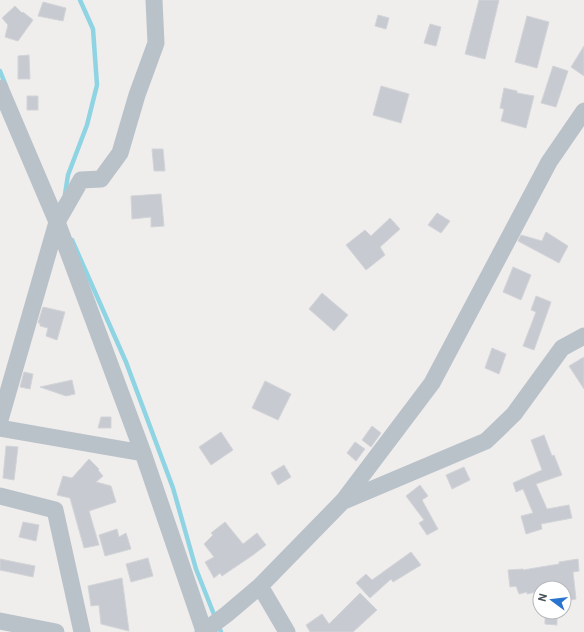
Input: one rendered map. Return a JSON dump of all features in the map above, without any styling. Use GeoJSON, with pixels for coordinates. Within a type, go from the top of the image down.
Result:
{"type":"FeatureCollection","features":[{"type":"Feature","properties":{"kind":"street"},"geometry":{"type":"LineString","coordinates":[[0,420],[57,222],[81,180],[101,179],[120,153],[137,95],[156,43],[154,0]]}},
{"type":"Feature","properties":{"kind":"street"},"geometry":{"type":"LineString","coordinates":[[0,88],[57,222],[143,453],[204,631],[260,586],[343,501],[432,383],[549,162],[584,111]]}},
{"type":"Feature","properties":{"kind":"street"},"geometry":{"type":"LineString","coordinates":[[343,501],[486,441],[514,414],[562,348],[584,336]]}},
{"type":"Feature","properties":{"kind":"street"},"geometry":{"type":"LineString","coordinates":[[0,428],[143,453]]}},
{"type":"Feature","properties":{"kind":"street"},"geometry":{"type":"LineString","coordinates":[[0,496],[55,510],[82,632]]}},
{"type":"Feature","properties":{"kind":"street"},"geometry":{"type":"LineString","coordinates":[[260,586],[287,632]]}},
{"type":"Feature","properties":{"kind":"street"},"geometry":{"type":"LineString","coordinates":[[0,621],[56,632]]}},
{"type":"Feature","properties":{"kind":"building"},"geometry":{"type":"Polygon","coordinates":[[[479,0],[499,0],[485,59],[465,54],[479,0]]]}},
{"type":"Feature","properties":{"kind":"building"},"geometry":{"type":"Polygon","coordinates":[[[43,2],[66,8],[63,21],[38,16],[43,2]]]}},
{"type":"Feature","properties":{"kind":"building"},"geometry":{"type":"Polygon","coordinates":[[[15,6],[22,13],[23,12],[33,20],[18,41],[5,37],[8,25],[2,18],[15,6]]]}},
{"type":"Feature","properties":{"kind":"building"},"geometry":{"type":"Polygon","coordinates":[[[378,15],[389,18],[386,29],[375,26],[378,15]]]}},
{"type":"Feature","properties":{"kind":"building"},"geometry":{"type":"Polygon","coordinates":[[[527,16],[549,22],[537,68],[515,62],[527,16]]]}},
{"type":"Feature","properties":{"kind":"building"},"geometry":{"type":"Polygon","coordinates":[[[430,24],[441,27],[436,46],[424,43],[430,24]]]}},
{"type":"Feature","properties":{"kind":"building"},"geometry":{"type":"Polygon","coordinates":[[[584,46],[584,76],[571,67],[584,46]]]}},
{"type":"Feature","properties":{"kind":"building"},"geometry":{"type":"Polygon","coordinates":[[[29,55],[30,79],[18,79],[18,56],[29,55]]]}},
{"type":"Feature","properties":{"kind":"building"},"geometry":{"type":"Polygon","coordinates":[[[553,66],[568,71],[556,107],[541,103],[553,66]]]}},
{"type":"Feature","properties":{"kind":"building"},"geometry":{"type":"Polygon","coordinates":[[[381,86],[409,94],[401,123],[373,115],[381,86]]]}},
{"type":"Feature","properties":{"kind":"building"},"geometry":{"type":"Polygon","coordinates":[[[504,88],[517,91],[517,93],[534,96],[526,128],[501,121],[504,109],[500,108],[504,88]]]}},
{"type":"Feature","properties":{"kind":"building"},"geometry":{"type":"Polygon","coordinates":[[[27,96],[38,96],[38,110],[27,110],[27,96]]]}},
{"type":"Feature","properties":{"kind":"building"},"geometry":{"type":"Polygon","coordinates":[[[152,149],[163,149],[165,171],[154,171],[152,149]]]}},
{"type":"Feature","properties":{"kind":"building"},"geometry":{"type":"Polygon","coordinates":[[[161,194],[164,226],[151,227],[151,217],[132,219],[131,196],[161,194]]]}},
{"type":"Feature","properties":{"kind":"building"},"geometry":{"type":"Polygon","coordinates":[[[437,213],[450,221],[441,233],[428,225],[437,213]]]}},
{"type":"Feature","properties":{"kind":"building"},"geometry":{"type":"Polygon","coordinates":[[[390,218],[400,229],[380,247],[385,255],[366,270],[346,245],[365,230],[371,236],[390,218]]]}},
{"type":"Feature","properties":{"kind":"building"},"geometry":{"type":"Polygon","coordinates":[[[546,232],[568,246],[559,263],[518,241],[521,235],[542,241],[546,232]]]}},
{"type":"Feature","properties":{"kind":"building"},"geometry":{"type":"Polygon","coordinates":[[[513,267],[531,275],[521,300],[503,292],[513,267]]]}},
{"type":"Feature","properties":{"kind":"building"},"geometry":{"type":"Polygon","coordinates":[[[322,293],[348,315],[334,331],[309,309],[322,293]]]}},
{"type":"Feature","properties":{"kind":"building"},"geometry":{"type":"Polygon","coordinates":[[[536,296],[551,302],[534,350],[523,346],[536,312],[531,310],[536,296]]]}},
{"type":"Feature","properties":{"kind":"building"},"geometry":{"type":"Polygon","coordinates":[[[43,307],[65,312],[57,340],[46,336],[48,328],[40,326],[40,323],[38,323],[43,307]]]}},
{"type":"Feature","properties":{"kind":"building"},"geometry":{"type":"Polygon","coordinates":[[[492,348],[506,354],[499,374],[485,368],[492,348]]]}},
{"type":"Feature","properties":{"kind":"building"},"geometry":{"type":"Polygon","coordinates":[[[584,357],[584,389],[569,366],[584,357]]]}},
{"type":"Feature","properties":{"kind":"building"},"geometry":{"type":"Polygon","coordinates":[[[24,372],[33,374],[30,389],[20,387],[24,372]]]}},
{"type":"Feature","properties":{"kind":"building"},"geometry":{"type":"Polygon","coordinates":[[[72,380],[75,394],[66,396],[40,387],[72,380]]]}},
{"type":"Feature","properties":{"kind":"building"},"geometry":{"type":"Polygon","coordinates":[[[265,381],[291,394],[278,420],[252,408],[265,381]]]}},
{"type":"Feature","properties":{"kind":"building"},"geometry":{"type":"Polygon","coordinates":[[[101,417],[111,417],[111,428],[98,428],[101,417]]]}},
{"type":"Feature","properties":{"kind":"building"},"geometry":{"type":"Polygon","coordinates":[[[372,426],[381,433],[371,447],[362,440],[372,426]]]}},
{"type":"Feature","properties":{"kind":"building"},"geometry":{"type":"Polygon","coordinates":[[[221,432],[233,450],[211,465],[199,447],[221,432]]]}},
{"type":"Feature","properties":{"kind":"building"},"geometry":{"type":"Polygon","coordinates":[[[544,435],[552,456],[554,455],[562,475],[536,484],[547,509],[569,505],[572,518],[541,524],[542,529],[526,534],[521,516],[533,513],[523,489],[516,492],[513,483],[542,470],[531,440],[544,435]]]}},
{"type":"Feature","properties":{"kind":"building"},"geometry":{"type":"Polygon","coordinates":[[[355,442],[365,449],[356,461],[347,453],[355,442]]]}},
{"type":"Feature","properties":{"kind":"building"},"geometry":{"type":"Polygon","coordinates":[[[6,446],[18,447],[14,480],[3,478],[6,446]]]}},
{"type":"Feature","properties":{"kind":"building"},"geometry":{"type":"Polygon","coordinates":[[[89,459],[99,469],[98,470],[103,476],[96,482],[111,486],[116,502],[89,511],[99,545],[84,548],[70,498],[57,495],[63,476],[72,478],[89,459]]]}},
{"type":"Feature","properties":{"kind":"building"},"geometry":{"type":"Polygon","coordinates":[[[284,465],[291,477],[278,485],[271,473],[284,465]]]}},
{"type":"Feature","properties":{"kind":"building"},"geometry":{"type":"Polygon","coordinates":[[[464,467],[470,480],[452,489],[446,475],[464,467]]]}},
{"type":"Feature","properties":{"kind":"building"},"geometry":{"type":"Polygon","coordinates":[[[420,485],[428,496],[422,500],[438,529],[427,535],[419,523],[424,520],[406,496],[420,485]]]}},
{"type":"Feature","properties":{"kind":"building"},"geometry":{"type":"Polygon","coordinates":[[[23,522],[39,525],[36,541],[19,537],[23,522]]]}},
{"type":"Feature","properties":{"kind":"building"},"geometry":{"type":"Polygon","coordinates":[[[225,522],[243,544],[257,533],[266,545],[222,576],[220,573],[214,578],[205,562],[214,557],[204,544],[213,535],[211,533],[225,522]]]}},
{"type":"Feature","properties":{"kind":"building"},"geometry":{"type":"Polygon","coordinates":[[[117,529],[119,537],[126,533],[131,549],[105,556],[99,535],[117,529]]]}},
{"type":"Feature","properties":{"kind":"building"},"geometry":{"type":"Polygon","coordinates":[[[411,552],[421,565],[393,582],[391,579],[370,598],[356,583],[366,574],[372,580],[411,552]]]}},
{"type":"Feature","properties":{"kind":"building"},"geometry":{"type":"Polygon","coordinates":[[[148,558],[153,576],[131,582],[126,564],[148,558]]]}},
{"type":"Feature","properties":{"kind":"building"},"geometry":{"type":"Polygon","coordinates":[[[0,559],[35,566],[33,577],[0,570],[0,559]]]}},
{"type":"Feature","properties":{"kind":"building"},"geometry":{"type":"Polygon","coordinates":[[[578,559],[579,571],[573,572],[576,599],[572,600],[572,580],[532,580],[532,593],[527,594],[527,592],[519,594],[516,586],[510,587],[508,570],[523,570],[559,564],[559,562],[578,559]]]}},
{"type":"Feature","properties":{"kind":"building"},"geometry":{"type":"Polygon","coordinates":[[[122,578],[129,631],[101,624],[99,605],[91,606],[88,586],[122,578]]]}},
{"type":"Feature","properties":{"kind":"building"},"geometry":{"type":"Polygon","coordinates":[[[360,593],[377,610],[353,632],[310,632],[306,625],[322,614],[329,624],[360,593]]]}},
{"type":"Feature","properties":{"kind":"building"},"geometry":{"type":"Polygon","coordinates":[[[545,620],[557,620],[557,625],[545,624],[545,620]]]}},
{"type":"Feature","properties":{"kind":"waterway"},"geometry":{"type":"LineString","coordinates":[[65,194],[68,175],[87,125],[97,85],[93,29],[80,0]]}},
{"type":"Feature","properties":{"kind":"waterway"},"geometry":{"type":"LineString","coordinates":[[0,71],[6,86]]}},
{"type":"Feature","properties":{"kind":"waterway"},"geometry":{"type":"LineString","coordinates":[[72,240],[126,362],[173,488],[196,569],[215,617]]}},
{"type":"Feature","properties":{"kind":"waterway"},"geometry":{"type":"LineString","coordinates":[[218,624],[221,632]]}}]}
